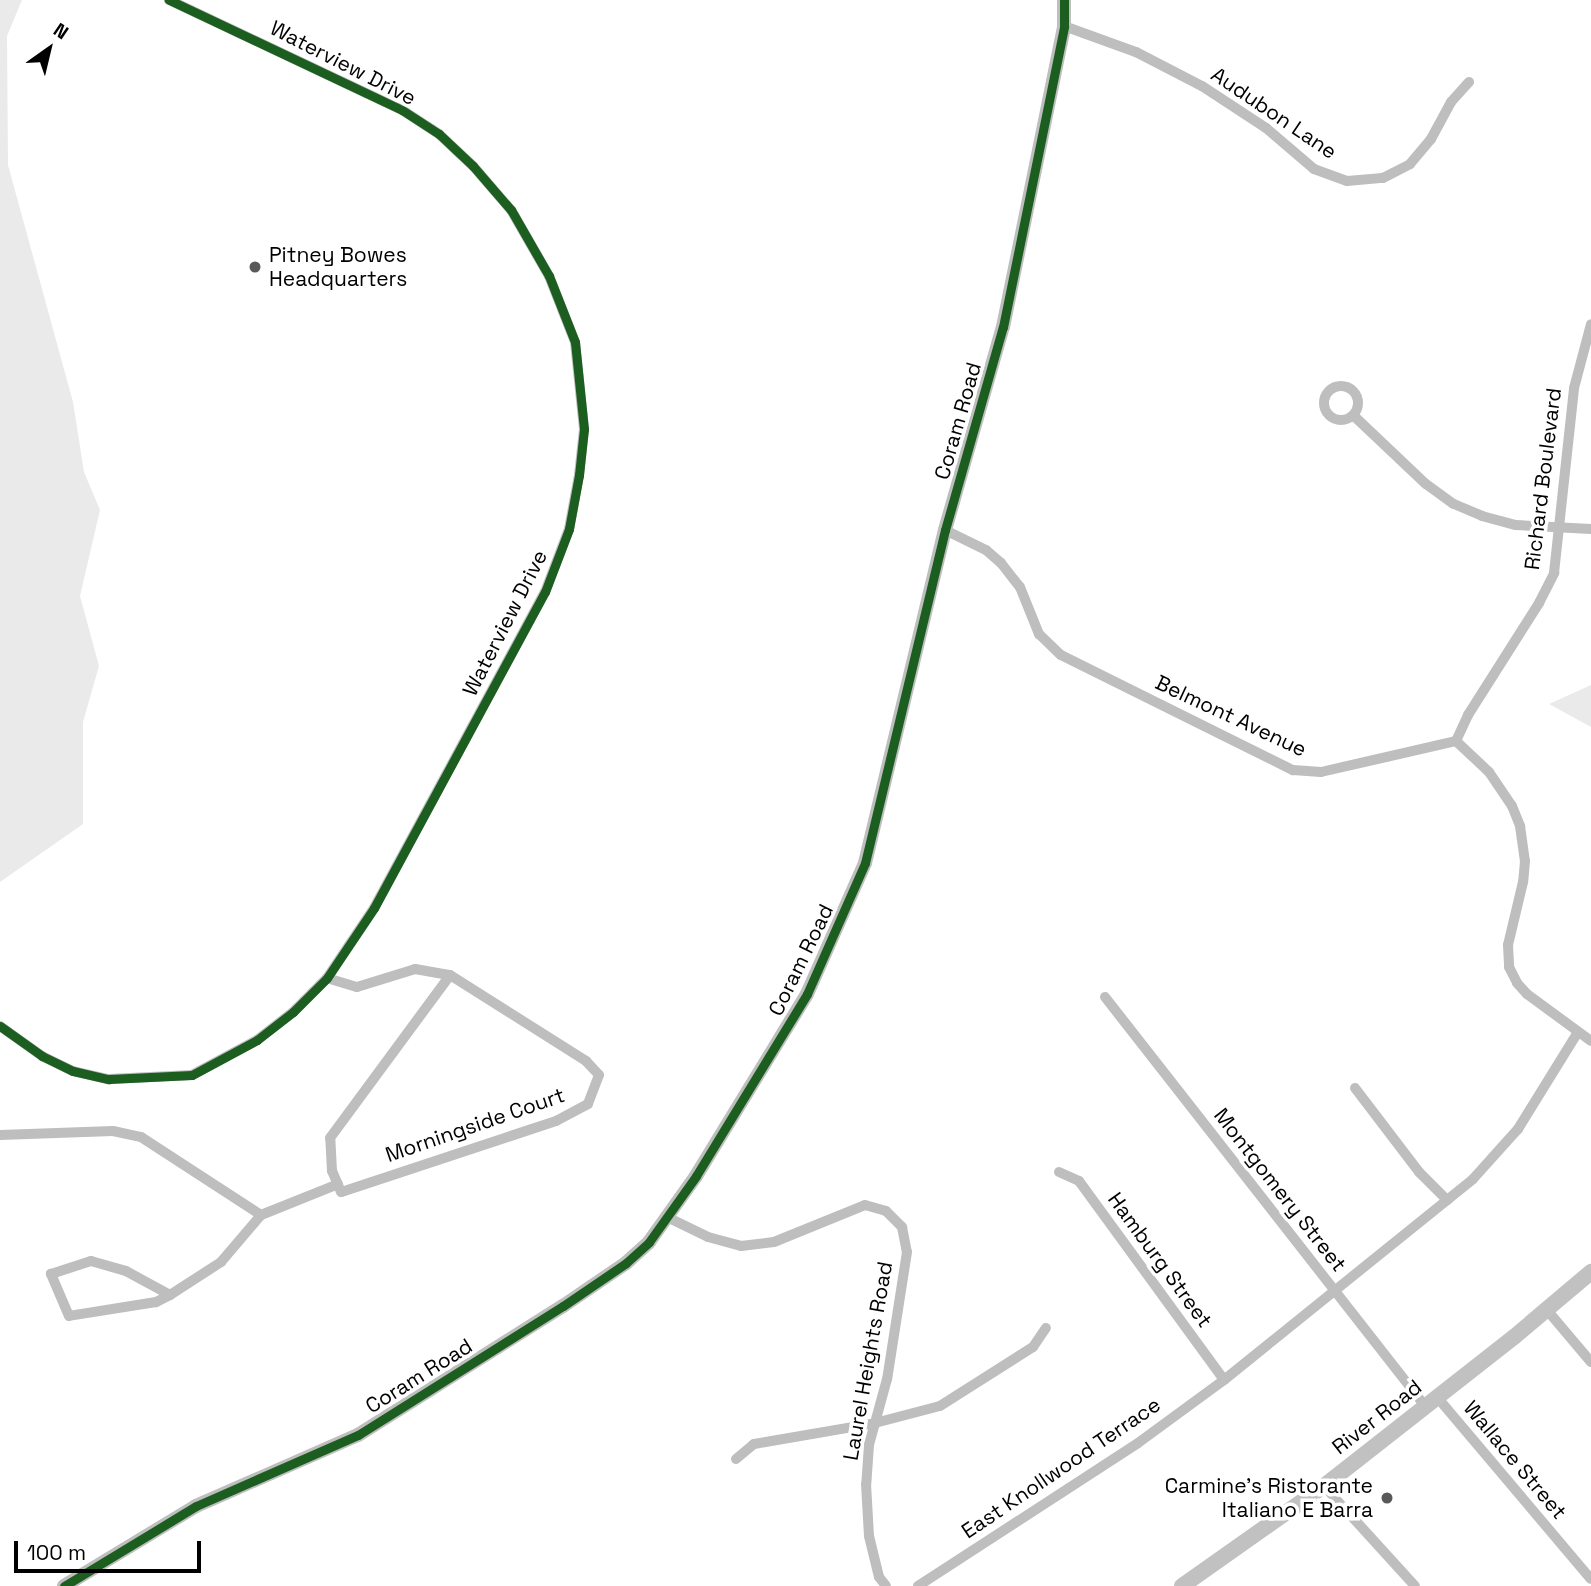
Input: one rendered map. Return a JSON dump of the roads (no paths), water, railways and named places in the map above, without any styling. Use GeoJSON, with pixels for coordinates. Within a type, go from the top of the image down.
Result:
{"type":"FeatureCollection","features":[{"type":"Feature","properties":{"kind":"main road","name":"River Road"},"geometry":{"type":"LineString","coordinates":[[1182,1586],[1324,1486],[1547,1310],[1591,1272]]}},
{"type":"Feature","properties":{"kind":"street","name":"Waterview Drive"},"geometry":{"type":"LineString","coordinates":[[0,1026],[43,1056],[73,1070],[109,1079],[192,1075],[257,1040],[293,1012],[327,978],[374,908],[545,592],[569,529],[584,429],[575,342],[550,276],[511,210],[473,166],[439,134],[402,110],[169,0]]}},
{"type":"Feature","properties":{"kind":"street","name":"Coram Road"},"geometry":{"type":"LineString","coordinates":[[64,1586],[195,1506],[358,1435],[564,1306],[626,1263],[669,1218],[807,994],[846,911],[868,849],[946,530],[1003,327],[1064,26],[1064,0]]}},
{"type":"Feature","properties":{"kind":"street","name":"Audubon Lane"},"geometry":{"type":"LineString","coordinates":[[1064,26],[1136,52],[1202,86],[1266,128],[1314,169],[1347,181],[1383,178],[1410,164],[1430,139],[1451,102],[1469,82]]}},
{"type":"Feature","properties":{"kind":"street","name":"Richard Boulevard"},"geometry":{"type":"LineString","coordinates":[[1456,741],[1468,715],[1539,603],[1554,573],[1574,388],[1591,324]]}},
{"type":"Feature","properties":{"kind":"street"},"geometry":{"type":"LineString","coordinates":[[1353,416],[1426,484],[1454,504],[1482,516],[1517,525],[1557,530],[1591,529]]}},
{"type":"Feature","properties":{"kind":"street","name":"Belmont Avenue"},"geometry":{"type":"LineString","coordinates":[[946,530],[986,550],[1001,563],[1020,587],[1039,634],[1061,655],[1293,770],[1321,772],[1456,741]]}},
{"type":"Feature","properties":{"kind":"street"},"geometry":{"type":"LineString","coordinates":[[1456,741],[1496,781],[1512,806],[1520,826],[1525,861],[1523,882],[1508,945],[1510,967],[1517,983],[1527,994],[1591,1041]]}},
{"type":"Feature","properties":{"kind":"street","name":"Morningside Court"},"geometry":{"type":"LineString","coordinates":[[261,1214],[338,1184],[341,1192],[556,1121],[588,1104],[599,1075],[586,1061],[450,975],[415,969],[358,987],[327,978]]}},
{"type":"Feature","properties":{"kind":"street"},"geometry":{"type":"LineString","coordinates":[[338,1184],[332,1171],[330,1138],[450,975]]}},
{"type":"Feature","properties":{"kind":"street","name":"Montgomery Street"},"geometry":{"type":"LineString","coordinates":[[1105,997],[1335,1293],[1431,1402]]}},
{"type":"Feature","properties":{"kind":"street","name":"East Knollwood Terrace"},"geometry":{"type":"LineString","coordinates":[[918,1586],[1138,1443],[1224,1380],[1473,1179],[1507,1142],[1578,1032]]}},
{"type":"Feature","properties":{"kind":"street"},"geometry":{"type":"LineString","coordinates":[[1354,1088],[1419,1172],[1447,1200]]}},
{"type":"Feature","properties":{"kind":"street"},"geometry":{"type":"LineString","coordinates":[[0,1135],[113,1131],[141,1137],[261,1214],[221,1262],[170,1295],[156,1302],[69,1316],[51,1274],[91,1261],[126,1272],[170,1295]]}},
{"type":"Feature","properties":{"kind":"street","name":"Hamburg Street"},"geometry":{"type":"LineString","coordinates":[[1059,1172],[1079,1181],[1224,1380]]}},
{"type":"Feature","properties":{"kind":"street","name":"Laurel Heights Road"},"geometry":{"type":"LineString","coordinates":[[669,1218],[708,1237],[741,1246],[774,1242],[859,1206],[879,1208],[898,1220],[905,1235],[907,1252],[887,1379],[869,1446],[866,1509],[879,1577],[886,1586]]}},
{"type":"Feature","properties":{"kind":"street"},"geometry":{"type":"LineString","coordinates":[[1547,1310],[1591,1362]]}},
{"type":"Feature","properties":{"kind":"street"},"geometry":{"type":"LineString","coordinates":[[736,1459],[754,1444],[875,1423],[940,1406],[1033,1347],[1045,1328]]}},
{"type":"Feature","properties":{"kind":"street","name":"Wallace Street"},"geometry":{"type":"LineString","coordinates":[[1431,1402],[1591,1579]]}},
{"type":"Feature","properties":{"kind":"street"},"geometry":{"type":"LineString","coordinates":[[1324,1486],[1415,1586]]}},
{"type":"Feature","properties":{"kind":"place","name":"Pitney Bowes Headquarters"},"geometry":{"type":"Point","coordinates":[255,267]}},
{"type":"Feature","properties":{"kind":"place","name":"Carmine's Ristorante Italiano E Barra"},"geometry":{"type":"Point","coordinates":[1387,1498]}}]}
